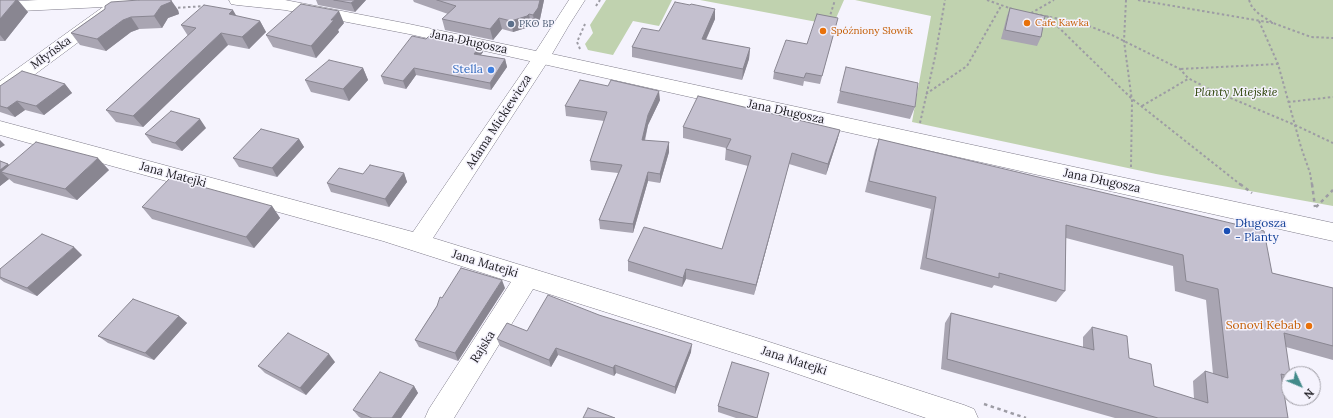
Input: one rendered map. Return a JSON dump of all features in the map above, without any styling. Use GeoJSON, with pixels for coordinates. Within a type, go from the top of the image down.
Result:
{"type":"FeatureCollection","features":[{"type":"Feature","properties":{"kind":"street"},"geometry":{"type":"LineString","coordinates":[[0,7],[130,0]]}},
{"type":"Feature","properties":{"kind":"street","name":"Młyńska"},"geometry":{"type":"LineString","coordinates":[[0,90],[130,0]]}},
{"type":"Feature","properties":{"kind":"street","name":"Jana Długosza"},"geometry":{"type":"LineString","coordinates":[[237,0],[285,5],[409,29],[1332,235]]}},
{"type":"Feature","properties":{"kind":"street","name":"Adama Mickiewicza"},"geometry":{"type":"LineString","coordinates":[[418,243],[541,58],[560,25],[577,0]]}},
{"type":"Feature","properties":{"kind":"street","name":"Jana Matejki"},"geometry":{"type":"LineString","coordinates":[[0,128],[360,226],[757,349],[973,411]]}},
{"type":"Feature","properties":{"kind":"street","name":"Rajska"},"geometry":{"type":"LineString","coordinates":[[439,418],[527,277]]}},
{"type":"Feature","properties":{"kind":"path"},"geometry":{"type":"LineString","coordinates":[[596,6],[600,0]]}},
{"type":"Feature","properties":{"kind":"path"},"geometry":{"type":"LineString","coordinates":[[828,21],[835,0]]}},
{"type":"Feature","properties":{"kind":"path"},"geometry":{"type":"LineString","coordinates":[[918,128],[945,0]]}},
{"type":"Feature","properties":{"kind":"path"},"geometry":{"type":"LineString","coordinates":[[987,0],[1013,9]]}},
{"type":"Feature","properties":{"kind":"path"},"geometry":{"type":"LineString","coordinates":[[1031,13],[1054,0]]}},
{"type":"Feature","properties":{"kind":"path"},"geometry":{"type":"LineString","coordinates":[[1126,0],[1124,41],[1131,98],[1131,174]]}},
{"type":"Feature","properties":{"kind":"path"},"geometry":{"type":"LineString","coordinates":[[1138,0],[1273,23]]}},
{"type":"Feature","properties":{"kind":"path"},"geometry":{"type":"LineString","coordinates":[[1249,0],[1252,8],[1273,23],[1311,37],[1332,39]]}},
{"type":"Feature","properties":{"kind":"path"},"geometry":{"type":"LineString","coordinates":[[926,94],[968,66],[1001,6]]}},
{"type":"Feature","properties":{"kind":"path"},"geometry":{"type":"LineString","coordinates":[[169,8],[211,7]]}},
{"type":"Feature","properties":{"kind":"path"},"geometry":{"type":"LineString","coordinates":[[1026,12],[1084,24],[1124,41],[1180,69],[1188,78],[1208,89],[1295,125],[1333,143]]}},
{"type":"Feature","properties":{"kind":"path"},"geometry":{"type":"LineString","coordinates":[[1047,16],[1131,98],[1257,197]]}},
{"type":"Feature","properties":{"kind":"path"},"geometry":{"type":"LineString","coordinates":[[574,65],[582,53],[577,42],[588,19]]}},
{"type":"Feature","properties":{"kind":"path"},"geometry":{"type":"LineString","coordinates":[[1259,21],[1278,64],[1310,173],[1315,207],[1333,190]]}},
{"type":"Feature","properties":{"kind":"path"},"geometry":{"type":"LineString","coordinates":[[1180,69],[1278,64]]}},
{"type":"Feature","properties":{"kind":"path"},"geometry":{"type":"LineString","coordinates":[[1142,106],[1188,78]]}},
{"type":"Feature","properties":{"kind":"path"},"geometry":{"type":"LineString","coordinates":[[1288,102],[1333,97]]}},
{"type":"Feature","properties":{"kind":"path"},"geometry":{"type":"LineString","coordinates":[[973,411],[1026,418]]}},
{"type":"Feature","properties":{"kind":"green space"},"geometry":{"type":"Polygon","coordinates":[[[606,0],[672,0],[659,26],[633,21],[613,55],[588,50],[585,44],[593,33],[590,25],[606,0]]]}},
{"type":"Feature","properties":{"kind":"green space"},"geometry":{"type":"Polygon","coordinates":[[[700,0],[844,0],[833,25],[700,0]]]}},
{"type":"Feature","properties":{"kind":"green space","name":"Planty Miejskie"},"geometry":{"type":"Polygon","coordinates":[[[855,0],[1333,0],[1333,206],[1156,174],[912,122],[931,16],[855,0]]]}},
{"type":"Feature","properties":{"kind":"building"},"geometry":{"type":"Polygon","coordinates":[[[0,0],[16,0],[0,19],[0,0]]]}},
{"type":"Feature","properties":{"kind":"building"},"geometry":{"type":"Polygon","coordinates":[[[171,0],[171,2],[161,6],[154,16],[131,17],[123,20],[97,39],[71,33],[105,9],[105,6],[111,2],[171,0]]]}},
{"type":"Feature","properties":{"kind":"building"},"geometry":{"type":"Polygon","coordinates":[[[334,0],[355,0],[351,3],[334,0]]]}},
{"type":"Feature","properties":{"kind":"building"},"geometry":{"type":"Polygon","coordinates":[[[437,0],[540,0],[538,8],[533,15],[529,14],[511,21],[499,18],[490,29],[442,19],[456,6],[437,0]]]}},
{"type":"Feature","properties":{"kind":"building"},"geometry":{"type":"Polygon","coordinates":[[[675,2],[715,9],[702,39],[750,48],[743,69],[632,47],[642,28],[659,31],[675,2]]]}},
{"type":"Feature","properties":{"kind":"building"},"geometry":{"type":"Polygon","coordinates":[[[301,4],[339,11],[331,20],[334,20],[311,46],[266,35],[301,4]]]}},
{"type":"Feature","properties":{"kind":"building"},"geometry":{"type":"Polygon","coordinates":[[[204,5],[233,10],[229,14],[260,21],[242,37],[221,33],[133,116],[106,110],[196,28],[181,25],[204,5]]]}},
{"type":"Feature","properties":{"kind":"building"},"geometry":{"type":"Polygon","coordinates":[[[1010,8],[1045,16],[1041,37],[1005,30],[1010,8]]]}},
{"type":"Feature","properties":{"kind":"building"},"geometry":{"type":"Polygon","coordinates":[[[817,14],[838,18],[822,76],[806,73],[804,78],[774,72],[786,40],[807,44],[817,14]]]}},
{"type":"Feature","properties":{"kind":"building"},"geometry":{"type":"Polygon","coordinates":[[[431,34],[481,45],[474,54],[505,59],[490,83],[414,68],[403,81],[381,76],[412,36],[426,39],[431,34]]]}},
{"type":"Feature","properties":{"kind":"building"},"geometry":{"type":"Polygon","coordinates":[[[329,60],[363,68],[343,89],[305,80],[329,60]]]}},
{"type":"Feature","properties":{"kind":"building"},"geometry":{"type":"Polygon","coordinates":[[[846,67],[918,83],[915,107],[840,91],[846,67]]]}},
{"type":"Feature","properties":{"kind":"building"},"geometry":{"type":"Polygon","coordinates":[[[22,71],[65,84],[36,106],[17,101],[7,108],[0,106],[0,86],[22,71]]]}},
{"type":"Feature","properties":{"kind":"building"},"geometry":{"type":"Polygon","coordinates":[[[580,80],[608,86],[611,80],[659,91],[648,115],[642,140],[669,142],[660,174],[648,172],[633,224],[599,220],[622,165],[590,161],[607,112],[565,106],[580,80]]]}},
{"type":"Feature","properties":{"kind":"building"},"geometry":{"type":"Polygon","coordinates":[[[698,96],[840,130],[828,164],[792,153],[756,285],[686,269],[683,278],[628,261],[644,227],[722,249],[751,156],[726,149],[731,139],[683,127],[698,96]]]}},
{"type":"Feature","properties":{"kind":"building"},"geometry":{"type":"Polygon","coordinates":[[[171,111],[200,119],[175,143],[145,134],[171,111]]]}},
{"type":"Feature","properties":{"kind":"building"},"geometry":{"type":"Polygon","coordinates":[[[261,129],[299,139],[272,168],[233,158],[261,129]]]}},
{"type":"Feature","properties":{"kind":"building"},"geometry":{"type":"Polygon","coordinates":[[[879,139],[1264,231],[1272,273],[1333,288],[1333,346],[1284,333],[1289,366],[1281,366],[1281,406],[1286,406],[1288,418],[1158,418],[947,359],[951,313],[1094,350],[1092,327],[1127,336],[1129,358],[1151,364],[1154,386],[1208,403],[1205,371],[1228,378],[1218,289],[1186,281],[1183,255],[1066,225],[1065,291],[999,273],[999,278],[926,258],[936,197],[869,181],[879,139]]]}},
{"type":"Feature","properties":{"kind":"building"},"geometry":{"type":"Polygon","coordinates":[[[36,142],[98,158],[65,189],[1,172],[36,142]]]}},
{"type":"Feature","properties":{"kind":"building"},"geometry":{"type":"Polygon","coordinates":[[[0,161],[8,164],[0,170],[0,161]]]}},
{"type":"Feature","properties":{"kind":"building"},"geometry":{"type":"Polygon","coordinates":[[[370,165],[404,173],[385,199],[327,183],[339,168],[363,174],[370,165]]]}},
{"type":"Feature","properties":{"kind":"building"},"geometry":{"type":"Polygon","coordinates":[[[170,178],[272,206],[246,237],[142,207],[170,178]]]}},
{"type":"Feature","properties":{"kind":"building"},"geometry":{"type":"Polygon","coordinates":[[[42,234],[74,247],[27,288],[0,277],[0,269],[42,234]]]}},
{"type":"Feature","properties":{"kind":"building"},"geometry":{"type":"Polygon","coordinates":[[[461,268],[502,280],[455,353],[415,340],[437,306],[440,297],[442,298],[461,268]]]}},
{"type":"Feature","properties":{"kind":"building"},"geometry":{"type":"Polygon","coordinates":[[[548,295],[599,315],[692,344],[675,387],[615,365],[613,368],[556,348],[549,360],[497,339],[507,323],[527,331],[548,295]]]}},
{"type":"Feature","properties":{"kind":"building"},"geometry":{"type":"Polygon","coordinates":[[[133,299],[179,316],[145,353],[98,336],[133,299]]]}},
{"type":"Feature","properties":{"kind":"building"},"geometry":{"type":"Polygon","coordinates":[[[288,333],[329,354],[300,388],[258,366],[288,333]]]}},
{"type":"Feature","properties":{"kind":"building"},"geometry":{"type":"Polygon","coordinates":[[[732,362],[769,373],[757,418],[718,406],[732,362]]]}},
{"type":"Feature","properties":{"kind":"building"},"geometry":{"type":"Polygon","coordinates":[[[380,372],[414,386],[392,418],[372,418],[353,410],[380,372]]]}},
{"type":"Feature","properties":{"kind":"building"},"geometry":{"type":"Polygon","coordinates":[[[588,408],[615,418],[583,418],[588,408]]]}},
{"type":"Feature","properties":{"kind":"place","name":"Cafe Kawka"},"geometry":{"type":"Point","coordinates":[1027,23]}},
{"type":"Feature","properties":{"kind":"place","name":"PKO BP"},"geometry":{"type":"Point","coordinates":[511,24]}},
{"type":"Feature","properties":{"kind":"place","name":"Spóźniony Słowik"},"geometry":{"type":"Point","coordinates":[823,31]}},
{"type":"Feature","properties":{"kind":"place","name":"Stella"},"geometry":{"type":"Point","coordinates":[491,70]}},
{"type":"Feature","properties":{"kind":"place","name":"Długosza - Planty"},"geometry":{"type":"Point","coordinates":[1227,231]}},
{"type":"Feature","properties":{"kind":"place","name":"Sonovi Kebab"},"geometry":{"type":"Point","coordinates":[1309,326]}}]}
